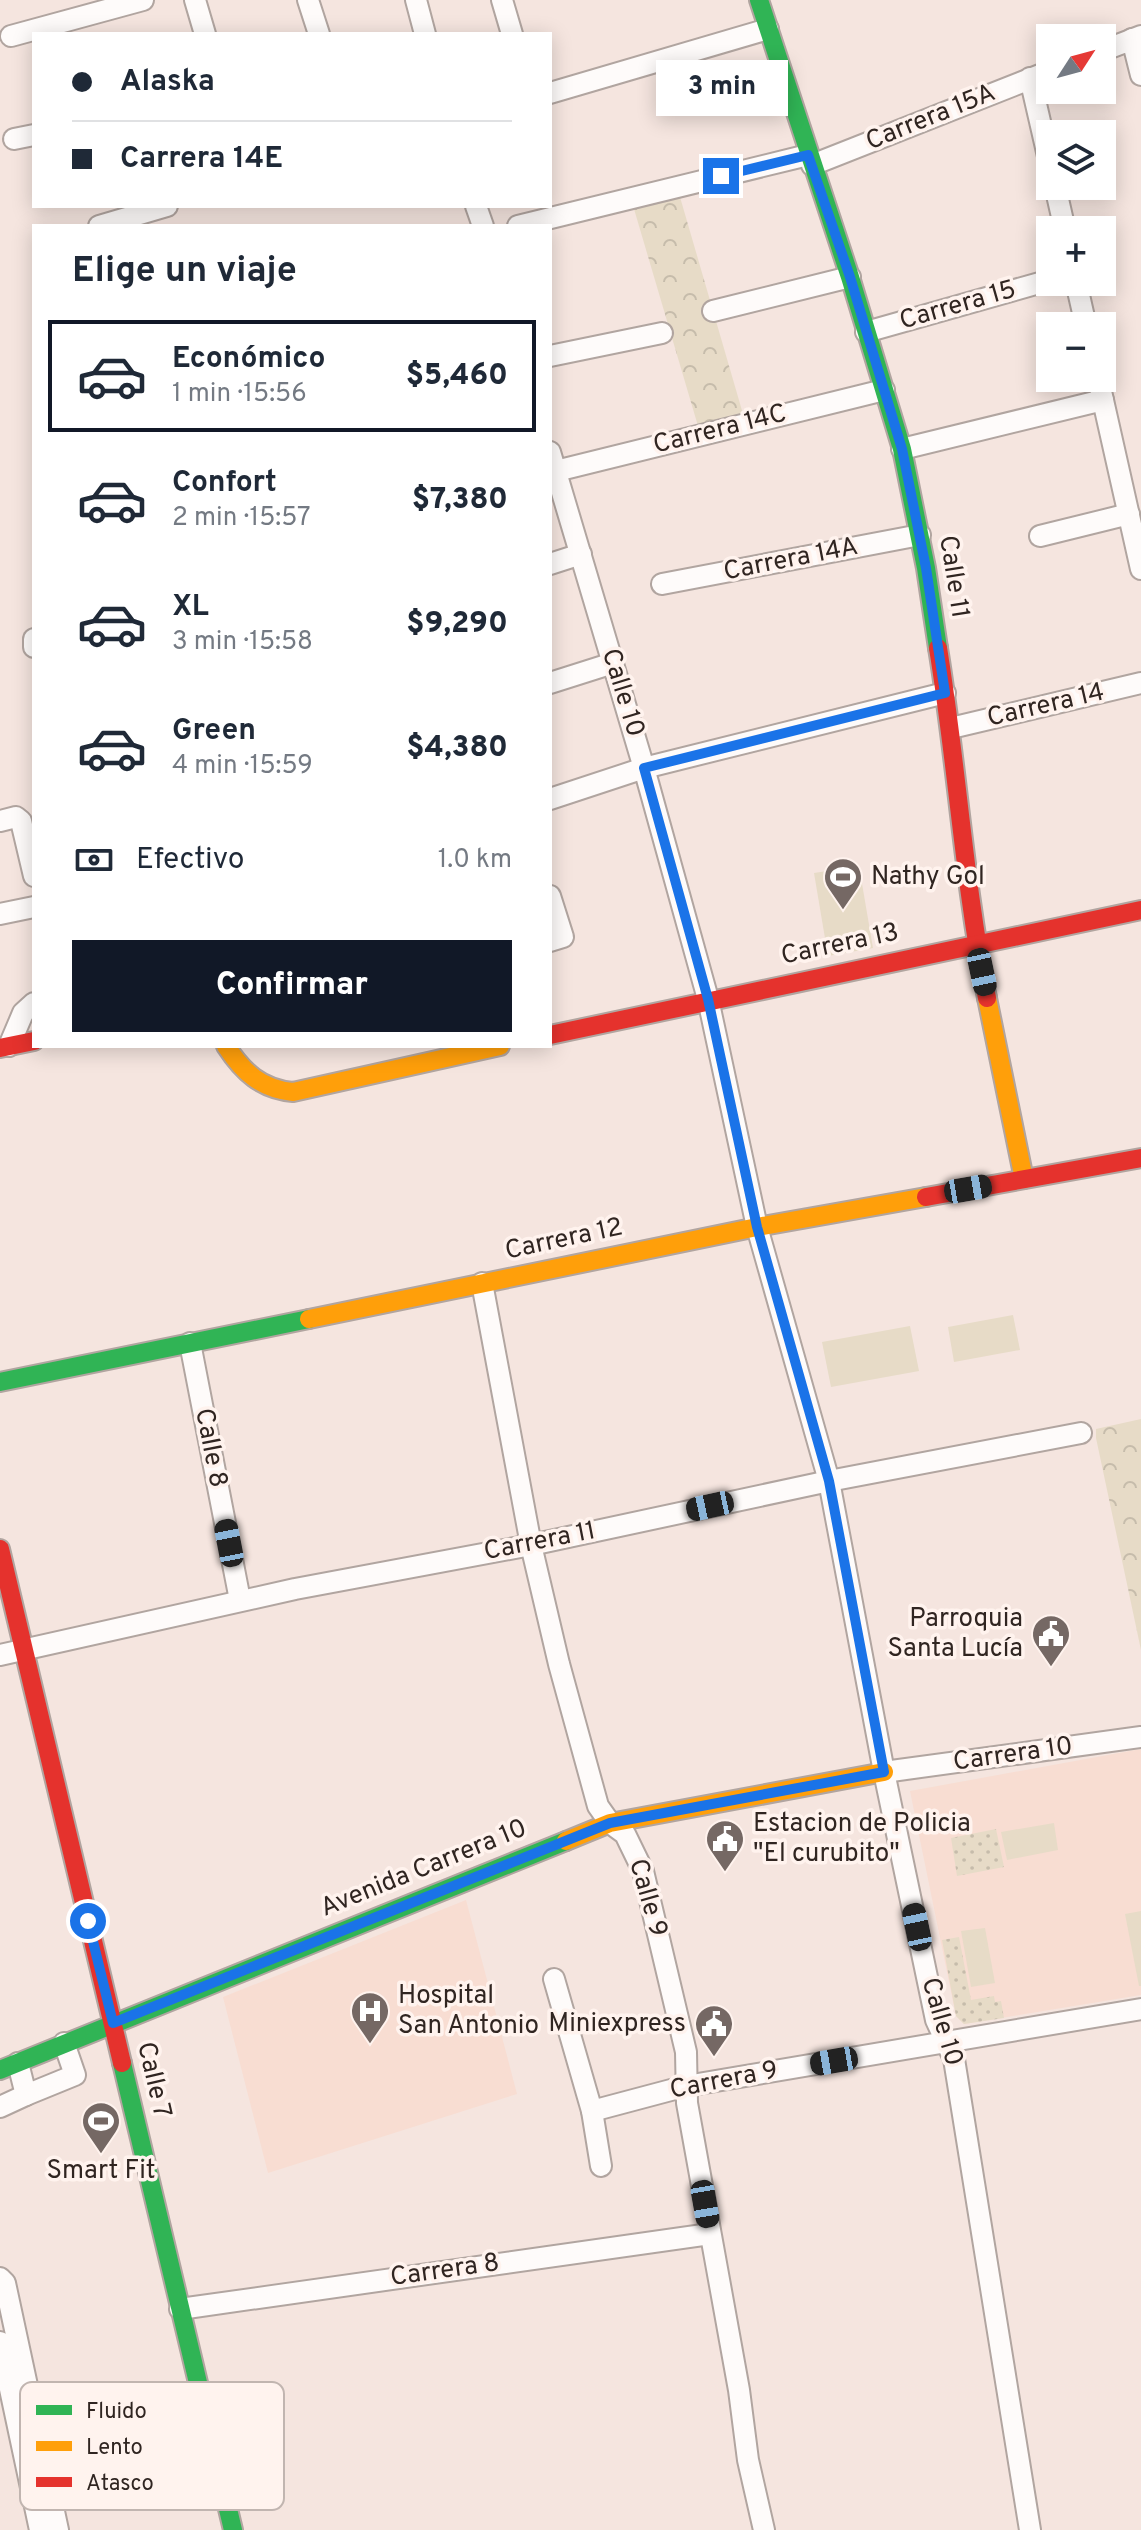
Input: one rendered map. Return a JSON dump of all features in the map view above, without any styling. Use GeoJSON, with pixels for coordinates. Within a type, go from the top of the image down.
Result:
{"type":"FeatureCollection","features":[{"type":"Feature","properties":{"kind":"street"},"geometry":{"type":"LineString","coordinates":[[11,36],[143,0]]}},
{"type":"Feature","properties":{"kind":"street"},"geometry":{"type":"LineString","coordinates":[[195,0],[204,32]]}},
{"type":"Feature","properties":{"kind":"street"},"geometry":{"type":"LineString","coordinates":[[308,0],[318,32]]}},
{"type":"Feature","properties":{"kind":"street"},"geometry":{"type":"LineString","coordinates":[[416,0],[421,32]]}},
{"type":"Feature","properties":{"kind":"street"},"geometry":{"type":"LineString","coordinates":[[502,0],[511,32]]}},
{"type":"Feature","properties":{"kind":"street","name":"Calle 11"},"geometry":{"type":"LineString","coordinates":[[759,0],[850,277],[902,449],[920,535],[951,728],[976,943],[1024,1179]]}},
{"type":"Feature","properties":{"kind":"street"},"geometry":{"type":"LineString","coordinates":[[552,92],[768,29]]}},
{"type":"Feature","properties":{"kind":"street"},"geometry":{"type":"LineString","coordinates":[[1116,46],[1137,38],[1141,75]]}},
{"type":"Feature","properties":{"kind":"street","name":"Carrera 15A"},"geometry":{"type":"LineString","coordinates":[[527,224],[810,160],[1036,76]]}},
{"type":"Feature","properties":{"kind":"street"},"geometry":{"type":"LineString","coordinates":[[106,224],[160,208]]}},
{"type":"Feature","properties":{"kind":"street"},"geometry":{"type":"LineString","coordinates":[[713,311],[850,277]]}},
{"type":"Feature","properties":{"kind":"street","name":"Carrera 15"},"geometry":{"type":"LineString","coordinates":[[866,332],[1036,284]]}},
{"type":"Feature","properties":{"kind":"street"},"geometry":{"type":"LineString","coordinates":[[552,356],[662,333]]}},
{"type":"Feature","properties":{"kind":"street","name":"Carrera 14C"},"geometry":{"type":"LineString","coordinates":[[553,461],[884,390]]}},
{"type":"Feature","properties":{"kind":"street"},"geometry":{"type":"LineString","coordinates":[[1101,392],[1141,569]]}},
{"type":"Feature","properties":{"kind":"street"},"geometry":{"type":"LineString","coordinates":[[902,449],[1103,400]]}},
{"type":"Feature","properties":{"kind":"street","name":"Calle 10"},"geometry":{"type":"LineString","coordinates":[[553,461],[644,768],[708,999],[757,1227],[829,1481],[884,1772],[936,2020],[954,2059],[1030,2530]]}},
{"type":"Feature","properties":{"kind":"street"},"geometry":{"type":"LineString","coordinates":[[1040,536],[1129,514]]}},
{"type":"Feature","properties":{"kind":"street","name":"Carrera 14A"},"geometry":{"type":"LineString","coordinates":[[662,584],[920,535]]}},
{"type":"Feature","properties":{"kind":"street"},"geometry":{"type":"LineString","coordinates":[[552,563],[581,554]]}},
{"type":"Feature","properties":{"kind":"street"},"geometry":{"type":"LineString","coordinates":[[552,682],[613,663]]}},
{"type":"Feature","properties":{"kind":"street","name":"Carrera 14"},"geometry":{"type":"LineString","coordinates":[[951,728],[1141,683]]}},
{"type":"Feature","properties":{"kind":"street"},"geometry":{"type":"LineString","coordinates":[[552,798],[644,768],[945,693]]}},
{"type":"Feature","properties":{"kind":"street"},"geometry":{"type":"LineString","coordinates":[[10,819],[32,871]]}},
{"type":"Feature","properties":{"kind":"street"},"geometry":{"type":"LineString","coordinates":[[0,914],[32,907]]}},
{"type":"Feature","properties":{"kind":"street"},"geometry":{"type":"LineString","coordinates":[[552,910],[556,939]]}},
{"type":"Feature","properties":{"kind":"street","name":"Carrera 13"},"geometry":{"type":"LineString","coordinates":[[552,1035],[708,999],[1141,910]]}},
{"type":"Feature","properties":{"kind":"street"},"geometry":{"type":"LineString","coordinates":[[5,1047],[23,1013],[32,1005]]}},
{"type":"Feature","properties":{"kind":"street"},"geometry":{"type":"LineString","coordinates":[[5,1047],[32,1041]]}},
{"type":"Feature","properties":{"kind":"street"},"geometry":{"type":"LineString","coordinates":[[227,1048],[247,1075],[282,1092],[312,1090],[491,1048]]}},
{"type":"Feature","properties":{"kind":"street"},"geometry":{"type":"LineString","coordinates":[[240,1048],[247,1075]]}},
{"type":"Feature","properties":{"kind":"street","name":"Carrera 12"},"geometry":{"type":"LineString","coordinates":[[0,1382],[757,1227],[1141,1158]]}},
{"type":"Feature","properties":{"kind":"street","name":"Calle 9"},"geometry":{"type":"LineString","coordinates":[[482,1283],[531,1545],[559,1664],[598,1806],[610,1823],[625,1834],[643,1871],[686,2052],[687,2103],[739,2390],[748,2460],[764,2530]]}},
{"type":"Feature","properties":{"kind":"street","name":"Calle 8"},"geometry":{"type":"LineString","coordinates":[[190,1343],[240,1600]]}},
{"type":"Feature","properties":{"kind":"street","name":"Carrera 11"},"geometry":{"type":"LineString","coordinates":[[0,1655],[240,1600],[531,1545],[829,1481],[1081,1433]]}},
{"type":"Feature","properties":{"kind":"street","name":"Calle 7"},"geometry":{"type":"LineString","coordinates":[[0,1549],[198,2382]]}},
{"type":"Feature","properties":{"kind":"street","name":"Carrera 10"},"geometry":{"type":"LineString","coordinates":[[884,1772],[1141,1737]]}},
{"type":"Feature","properties":{"kind":"street","name":"Avenida Carrera 10"},"geometry":{"type":"LineString","coordinates":[[9,2067],[610,1823],[884,1772]]}},
{"type":"Feature","properties":{"kind":"street"},"geometry":{"type":"LineString","coordinates":[[554,1979],[592,2111],[601,2166]]}},
{"type":"Feature","properties":{"kind":"street","name":"Carrera 9"},"geometry":{"type":"LineString","coordinates":[[592,2111],[686,2086],[1141,2009]]}},
{"type":"Feature","properties":{"kind":"street"},"geometry":{"type":"LineString","coordinates":[[0,2107],[75,2075],[64,2043]]}},
{"type":"Feature","properties":{"kind":"street"},"geometry":{"type":"LineString","coordinates":[[9,2067],[26,2095]]}},
{"type":"Feature","properties":{"kind":"street","name":"Carrera 8"},"geometry":{"type":"LineString","coordinates":[[180,2309],[710,2234]]}},
{"type":"Feature","properties":{"kind":"street"},"geometry":{"type":"LineString","coordinates":[[0,2278],[5,2283],[26,2382]]}},
{"type":"Feature","properties":{"kind":"street"},"geometry":{"type":"LineString","coordinates":[[0,2342],[20,2436]]}},
{"type":"Feature","properties":{"kind":"street"},"geometry":{"type":"LineString","coordinates":[[36,2510],[40,2530]]}},
{"type":"Feature","properties":{"kind":"street"},"geometry":{"type":"LineString","coordinates":[[54,2510],[58,2530]]}},
{"type":"Feature","properties":{"kind":"street","name":"Calle 7"},"geometry":{"type":"LineString","coordinates":[[228,2510],[233,2530]]}},
{"type":"Feature","properties":{"kind":"shaded area"},"geometry":{"type":"Polygon","coordinates":[[[1141,1749],[1141,1995],[964,2024],[956,2016],[910,1791],[1141,1749]]]}},
{"type":"Feature","properties":{"kind":"shaded area","name":"Hospital San Antonio"},"geometry":{"type":"Polygon","coordinates":[[[466,1900],[517,2094],[268,2173],[223,1997],[466,1900]]]}},
{"type":"Feature","properties":{"kind":"green space"},"geometry":{"type":"Polygon","coordinates":[[[680,197],[743,414],[698,426],[634,209],[680,197]]]}},
{"type":"Feature","properties":{"kind":"green space","name":"Nathy Gol"},"geometry":{"type":"Polygon","coordinates":[[[859,866],[873,948],[828,956],[814,873],[859,866]]]}},
{"type":"Feature","properties":{"kind":"green space"},"geometry":{"type":"Polygon","coordinates":[[[1013,1315],[1020,1350],[954,1362],[948,1327],[1013,1315]]]}},
{"type":"Feature","properties":{"kind":"green space"},"geometry":{"type":"Polygon","coordinates":[[[910,1326],[919,1371],[831,1387],[822,1342],[910,1326]]]}},
{"type":"Feature","properties":{"kind":"green space"},"geometry":{"type":"Polygon","coordinates":[[[1141,1419],[1141,1650],[1096,1429],[1141,1419]]]}},
{"type":"Feature","properties":{"kind":"green space"},"geometry":{"type":"Polygon","coordinates":[[[1054,1823],[1058,1850],[1007,1860],[1001,1832],[1054,1823]]]}},
{"type":"Feature","properties":{"kind":"green space"},"geometry":{"type":"Polygon","coordinates":[[[996,1829],[1004,1867],[957,1876],[951,1838],[996,1829]]]}},
{"type":"Feature","properties":{"kind":"green space"},"geometry":{"type":"Polygon","coordinates":[[[1141,1911],[1141,1986],[1139,1986],[1125,1914],[1141,1911]]]}},
{"type":"Feature","properties":{"kind":"green space"},"geometry":{"type":"Polygon","coordinates":[[[985,1928],[995,1983],[971,1987],[961,1931],[985,1928]]]}},
{"type":"Feature","properties":{"kind":"green space"},"geometry":{"type":"Polygon","coordinates":[[[959,1937],[971,2000],[994,1996],[995,2002],[1001,2001],[1004,2018],[964,2024],[956,2016],[942,1940],[959,1937]]]}},
{"type":"Feature","properties":{"kind":"traffic: fast"},"geometry":{"type":"LineString","coordinates":[[759,0],[850,277],[902,449],[926,568],[938,648]]}},
{"type":"Feature","properties":{"kind":"traffic: fast"},"geometry":{"type":"LineString","coordinates":[[0,1382],[309,1319]]}},
{"type":"Feature","properties":{"kind":"traffic: fast"},"geometry":{"type":"LineString","coordinates":[[0,2070],[566,1841]]}},
{"type":"Feature","properties":{"kind":"traffic: fast"},"geometry":{"type":"LineString","coordinates":[[122,2063],[198,2382]]}},
{"type":"Feature","properties":{"kind":"traffic: fast"},"geometry":{"type":"LineString","coordinates":[[228,2510],[233,2530]]}},
{"type":"Feature","properties":{"kind":"traffic: slow"},"geometry":{"type":"LineString","coordinates":[[987,998],[1024,1179]]}},
{"type":"Feature","properties":{"kind":"traffic: slow"},"geometry":{"type":"LineString","coordinates":[[227,1048],[254,1078],[271,1087],[293,1092],[491,1048]]}},
{"type":"Feature","properties":{"kind":"traffic: slow"},"geometry":{"type":"LineString","coordinates":[[309,1319],[757,1227],[926,1197]]}},
{"type":"Feature","properties":{"kind":"traffic: slow"},"geometry":{"type":"LineString","coordinates":[[566,1841],[610,1823],[884,1772]]}},
{"type":"Feature","properties":{"kind":"traffic: jam"},"geometry":{"type":"LineString","coordinates":[[938,648],[972,911],[987,998]]}},
{"type":"Feature","properties":{"kind":"traffic: jam"},"geometry":{"type":"LineString","coordinates":[[552,1035],[1141,910]]}},
{"type":"Feature","properties":{"kind":"traffic: jam"},"geometry":{"type":"LineString","coordinates":[[0,1048],[32,1041]]}},
{"type":"Feature","properties":{"kind":"traffic: jam"},"geometry":{"type":"LineString","coordinates":[[926,1197],[1141,1158]]}},
{"type":"Feature","properties":{"kind":"traffic: jam"},"geometry":{"type":"LineString","coordinates":[[0,1549],[122,2063]]}},
{"type":"Feature","properties":{"kind":"place","name":"Nathy Gol"},"geometry":{"type":"Point","coordinates":[843,911]}},
{"type":"Feature","properties":{"kind":"place","name":"Parroquia Santa Lucía"},"geometry":{"type":"Point","coordinates":[1051,1668]}},
{"type":"Feature","properties":{"kind":"place","name":"Estacion de Policia \"El curubito\""},"geometry":{"type":"Point","coordinates":[725,1873]}},
{"type":"Feature","properties":{"kind":"place","name":"Hospital San Antonio"},"geometry":{"type":"Point","coordinates":[370,2045]}},
{"type":"Feature","properties":{"kind":"place","name":"Miniexpress"},"geometry":{"type":"Point","coordinates":[714,2058]}},
{"type":"Feature","properties":{"kind":"place","name":"Smart Fit"},"geometry":{"type":"Point","coordinates":[101,2155]}},
{"type":"Feature","properties":{"kind":"route"},"geometry":{"type":"LineString","coordinates":[[88,1921],[113,2023],[610,1823],[884,1772],[829,1481],[757,1227],[708,999],[644,768],[945,693],[926,568],[902,449],[850,277],[808,155],[721,176]]}}]}
